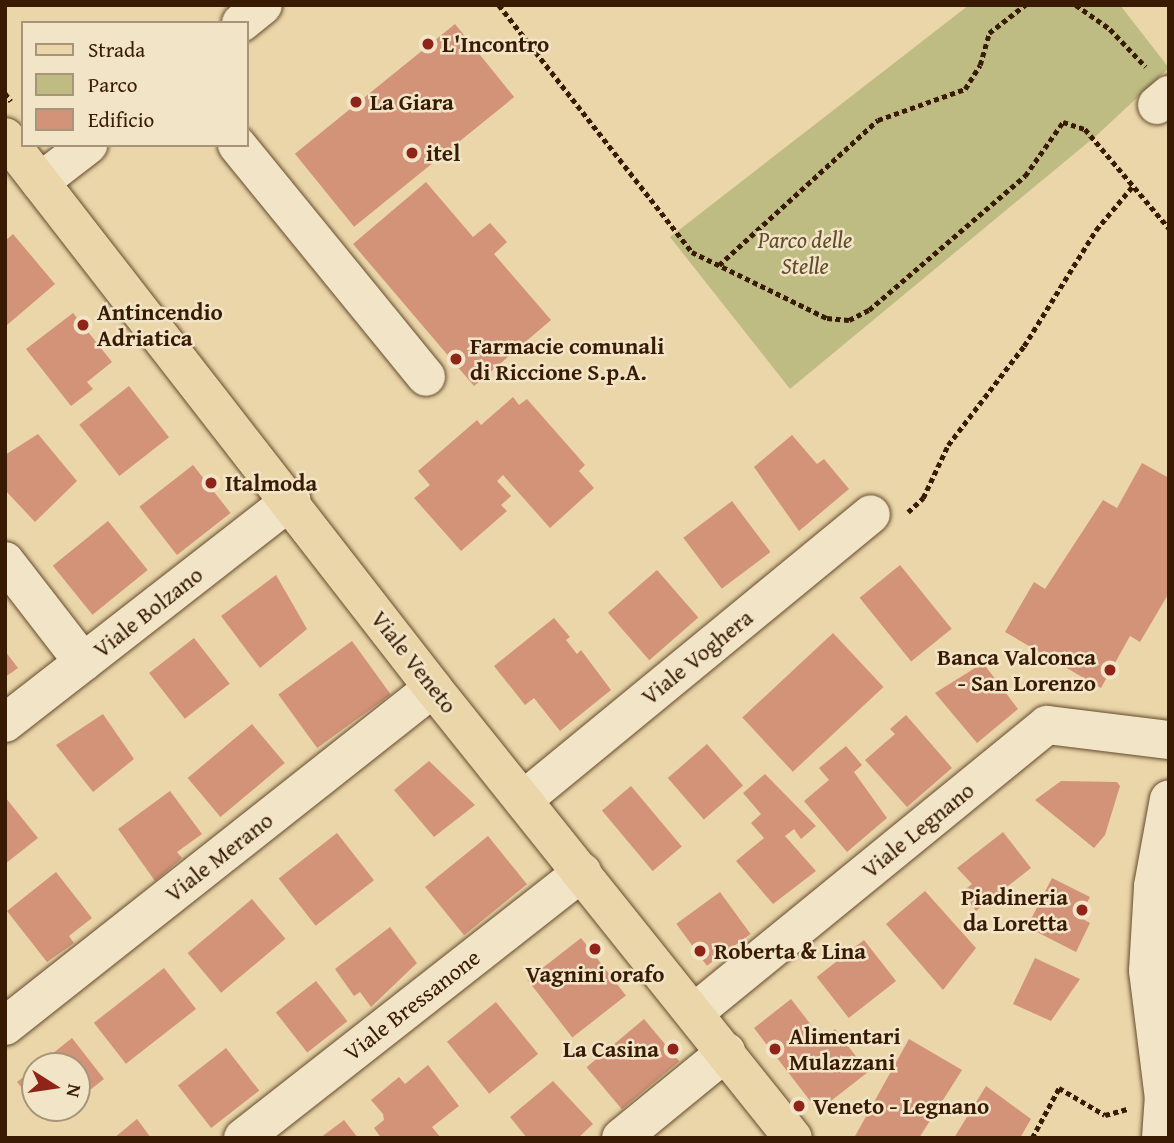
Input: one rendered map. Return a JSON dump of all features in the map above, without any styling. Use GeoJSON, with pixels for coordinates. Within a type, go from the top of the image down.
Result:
{"type":"FeatureCollection","features":[{"type":"Feature","properties":{"kind":"main road","name":"Viale Veneto"},"geometry":{"type":"LineString","coordinates":[[5,137],[291,500],[433,688],[695,1012],[793,1138]]}},
{"type":"Feature","properties":{"kind":"street"},"geometry":{"type":"LineString","coordinates":[[243,21],[263,5]]}},
{"type":"Feature","properties":{"kind":"street"},"geometry":{"type":"LineString","coordinates":[[40,182],[85,147]]}},
{"type":"Feature","properties":{"kind":"street"},"geometry":{"type":"LineString","coordinates":[[239,147],[426,377]]}},
{"type":"Feature","properties":{"kind":"street","name":"Viale Bolzano"},"geometry":{"type":"LineString","coordinates":[[5,723],[291,500]]}},
{"type":"Feature","properties":{"kind":"street","name":"Viale Voghera"},"geometry":{"type":"LineString","coordinates":[[523,800],[871,514]]}},
{"type":"Feature","properties":{"kind":"street"},"geometry":{"type":"LineString","coordinates":[[5,561],[83,662]]}},
{"type":"Feature","properties":{"kind":"street","name":"Viale Merano"},"geometry":{"type":"LineString","coordinates":[[5,1026],[433,688]]}},
{"type":"Feature","properties":{"kind":"street","name":"Viale Legnano"},"geometry":{"type":"LineString","coordinates":[[695,1012],[1047,725],[1169,740]]}},
{"type":"Feature","properties":{"kind":"street"},"geometry":{"type":"LineString","coordinates":[[1165,1119],[1149,971],[1153,886],[1167,817]]}},
{"type":"Feature","properties":{"kind":"street","name":"Viale Bressanone"},"geometry":{"type":"LineString","coordinates":[[243,1138],[582,872]]}},
{"type":"Feature","properties":{"kind":"street"},"geometry":{"type":"LineString","coordinates":[[621,1138],[726,1052]]}},
{"type":"Feature","properties":{"kind":"path"},"geometry":{"type":"LineString","coordinates":[[499,5],[692,251],[827,318],[849,320],[869,310],[1026,176],[1063,122],[1085,129],[1169,228]]}},
{"type":"Feature","properties":{"kind":"path"},"geometry":{"type":"LineString","coordinates":[[719,265],[878,120],[965,89],[980,65],[989,33],[1025,5]]}},
{"type":"Feature","properties":{"kind":"path"},"geometry":{"type":"LineString","coordinates":[[1076,5],[1110,29],[1160,92]]}},
{"type":"Feature","properties":{"kind":"path"},"geometry":{"type":"LineString","coordinates":[[871,514],[902,517],[923,498],[948,445],[1024,346],[1096,230],[1132,187]]}},
{"type":"Feature","properties":{"kind":"path"},"geometry":{"type":"LineString","coordinates":[[1032,1138],[1059,1088],[1105,1115],[1165,1119]]}},
{"type":"Feature","properties":{"kind":"green space","name":"Parco delle Stelle"},"geometry":{"type":"Polygon","coordinates":[[[969,5],[1120,5],[1169,68],[1097,135],[790,389],[670,237],[969,5]]]}},
{"type":"Feature","properties":{"kind":"building"},"geometry":{"type":"Polygon","coordinates":[[[455,24],[514,97],[354,227],[295,154],[455,24]]]}},
{"type":"Feature","properties":{"kind":"building"},"geometry":{"type":"Polygon","coordinates":[[[426,182],[473,237],[490,223],[507,242],[494,254],[551,320],[474,386],[353,244],[426,182]]]}},
{"type":"Feature","properties":{"kind":"building"},"geometry":{"type":"Polygon","coordinates":[[[13,234],[55,284],[7,325],[5,241],[13,234]]]}},
{"type":"Feature","properties":{"kind":"building"},"geometry":{"type":"Polygon","coordinates":[[[73,313],[112,362],[87,382],[93,389],[71,406],[26,349],[73,313]]]}},
{"type":"Feature","properties":{"kind":"building"},"geometry":{"type":"Polygon","coordinates":[[[129,386],[169,437],[119,476],[79,425],[129,386]]]}},
{"type":"Feature","properties":{"kind":"building"},"geometry":{"type":"Polygon","coordinates":[[[513,397],[519,405],[527,399],[585,465],[579,471],[594,488],[550,528],[503,475],[497,481],[511,496],[501,505],[507,511],[461,551],[414,498],[430,485],[418,471],[477,420],[481,425],[513,397]]]}},
{"type":"Feature","properties":{"kind":"building"},"geometry":{"type":"Polygon","coordinates":[[[38,434],[77,481],[35,522],[5,490],[5,455],[38,434]]]}},
{"type":"Feature","properties":{"kind":"building"},"geometry":{"type":"Polygon","coordinates":[[[792,435],[817,464],[824,459],[849,489],[799,531],[754,467],[792,435]]]}},
{"type":"Feature","properties":{"kind":"building"},"geometry":{"type":"Polygon","coordinates":[[[1142,463],[1169,478],[1169,593],[1140,642],[1130,636],[1101,688],[1005,632],[1034,582],[1045,589],[1103,500],[1117,508],[1142,463]]]}},
{"type":"Feature","properties":{"kind":"building"},"geometry":{"type":"Polygon","coordinates":[[[193,465],[231,513],[177,555],[139,507],[193,465]]]}},
{"type":"Feature","properties":{"kind":"building"},"geometry":{"type":"Polygon","coordinates":[[[732,501],[771,552],[722,589],[683,538],[732,501]]]}},
{"type":"Feature","properties":{"kind":"building"},"geometry":{"type":"Polygon","coordinates":[[[108,521],[148,570],[92,615],[53,566],[108,521]]]}},
{"type":"Feature","properties":{"kind":"building"},"geometry":{"type":"Polygon","coordinates":[[[900,565],[952,629],[911,661],[860,598],[900,565]]]}},
{"type":"Feature","properties":{"kind":"building"},"geometry":{"type":"Polygon","coordinates":[[[657,570],[698,618],[649,660],[608,613],[657,570]]]}},
{"type":"Feature","properties":{"kind":"building"},"geometry":{"type":"Polygon","coordinates":[[[276,575],[307,629],[260,668],[221,616],[276,575]]]}},
{"type":"Feature","properties":{"kind":"building"},"geometry":{"type":"Polygon","coordinates":[[[554,618],[570,637],[566,640],[577,654],[581,650],[611,690],[560,731],[534,698],[525,705],[494,666],[554,618]]]}},
{"type":"Feature","properties":{"kind":"building"},"geometry":{"type":"Polygon","coordinates":[[[833,633],[883,687],[793,772],[742,718],[833,633]]]}},
{"type":"Feature","properties":{"kind":"building"},"geometry":{"type":"Polygon","coordinates":[[[194,638],[230,684],[185,719],[149,673],[194,638]]]}},
{"type":"Feature","properties":{"kind":"building"},"geometry":{"type":"Polygon","coordinates":[[[352,641],[391,694],[317,748],[278,694],[352,641]]]}},
{"type":"Feature","properties":{"kind":"building"},"geometry":{"type":"Polygon","coordinates":[[[5,651],[18,668],[5,677],[5,651]]]}},
{"type":"Feature","properties":{"kind":"building"},"geometry":{"type":"Polygon","coordinates":[[[983,663],[1018,709],[977,743],[935,693],[983,663]]]}},
{"type":"Feature","properties":{"kind":"building"},"geometry":{"type":"Polygon","coordinates":[[[103,714],[134,759],[93,792],[56,745],[103,714]]]}},
{"type":"Feature","properties":{"kind":"building"},"geometry":{"type":"Polygon","coordinates":[[[906,715],[952,768],[907,807],[865,760],[895,734],[890,729],[906,715]]]}},
{"type":"Feature","properties":{"kind":"building"},"geometry":{"type":"Polygon","coordinates":[[[252,724],[285,763],[220,817],[188,778],[252,724]]]}},
{"type":"Feature","properties":{"kind":"building"},"geometry":{"type":"Polygon","coordinates":[[[707,744],[743,786],[704,820],[668,778],[707,744]]]}},
{"type":"Feature","properties":{"kind":"building"},"geometry":{"type":"Polygon","coordinates":[[[846,746],[862,765],[854,772],[887,818],[847,852],[804,801],[829,780],[819,768],[846,746]]]}},
{"type":"Feature","properties":{"kind":"building"},"geometry":{"type":"Polygon","coordinates":[[[429,761],[475,805],[434,837],[394,790],[429,761]]]}},
{"type":"Feature","properties":{"kind":"building"},"geometry":{"type":"Polygon","coordinates":[[[765,774],[816,826],[801,839],[794,829],[785,836],[816,871],[773,904],[736,861],[764,838],[751,823],[761,814],[743,793],[765,774]]]}},
{"type":"Feature","properties":{"kind":"building"},"geometry":{"type":"Polygon","coordinates":[[[1061,781],[1117,782],[1120,786],[1105,835],[1094,848],[1035,800],[1061,781]]]}},
{"type":"Feature","properties":{"kind":"building"},"geometry":{"type":"Polygon","coordinates":[[[631,786],[682,847],[653,871],[602,810],[631,786]]]}},
{"type":"Feature","properties":{"kind":"building"},"geometry":{"type":"Polygon","coordinates":[[[170,791],[202,834],[177,852],[182,858],[155,881],[118,829],[170,791]]]}},
{"type":"Feature","properties":{"kind":"building"},"geometry":{"type":"Polygon","coordinates":[[[5,797],[38,838],[5,864],[5,797]]]}},
{"type":"Feature","properties":{"kind":"building"},"geometry":{"type":"Polygon","coordinates":[[[1003,832],[1031,868],[976,911],[962,892],[972,884],[957,868],[1003,832]]]}},
{"type":"Feature","properties":{"kind":"building"},"geometry":{"type":"Polygon","coordinates":[[[337,833],[374,880],[316,926],[279,879],[337,833]]]}},
{"type":"Feature","properties":{"kind":"building"},"geometry":{"type":"Polygon","coordinates":[[[488,836],[527,884],[464,935],[425,887],[488,836]]]}},
{"type":"Feature","properties":{"kind":"building"},"geometry":{"type":"Polygon","coordinates":[[[56,872],[92,918],[69,936],[74,943],[47,962],[7,911],[56,872]]]}},
{"type":"Feature","properties":{"kind":"building"},"geometry":{"type":"Polygon","coordinates":[[[1052,878],[1090,897],[1079,917],[1090,923],[1076,952],[1027,927],[1052,878]]]}},
{"type":"Feature","properties":{"kind":"building"},"geometry":{"type":"Polygon","coordinates":[[[925,891],[976,948],[943,990],[886,924],[925,891]]]}},
{"type":"Feature","properties":{"kind":"building"},"geometry":{"type":"Polygon","coordinates":[[[720,892],[751,934],[707,966],[676,924],[720,892]]]}},
{"type":"Feature","properties":{"kind":"building"},"geometry":{"type":"Polygon","coordinates":[[[252,899],[285,939],[221,993],[188,953],[252,899]]]}},
{"type":"Feature","properties":{"kind":"building"},"geometry":{"type":"Polygon","coordinates":[[[390,927],[417,963],[371,1007],[360,992],[354,996],[335,969],[390,927]]]}},
{"type":"Feature","properties":{"kind":"building"},"geometry":{"type":"Polygon","coordinates":[[[581,938],[626,996],[572,1037],[527,980],[581,938]]]}},
{"type":"Feature","properties":{"kind":"building"},"geometry":{"type":"Polygon","coordinates":[[[864,940],[896,981],[849,1018],[817,977],[864,940]]]}},
{"type":"Feature","properties":{"kind":"building"},"geometry":{"type":"Polygon","coordinates":[[[1035,958],[1080,979],[1051,1021],[1013,1004],[1035,958]]]}},
{"type":"Feature","properties":{"kind":"building"},"geometry":{"type":"Polygon","coordinates":[[[164,968],[196,1009],[126,1064],[94,1023],[164,968]]]}},
{"type":"Feature","properties":{"kind":"building"},"geometry":{"type":"Polygon","coordinates":[[[316,981],[347,1021],[307,1053],[276,1012],[316,981]]]}},
{"type":"Feature","properties":{"kind":"building"},"geometry":{"type":"Polygon","coordinates":[[[791,999],[822,1039],[835,1029],[868,1072],[818,1111],[754,1028],[791,999]]]}},
{"type":"Feature","properties":{"kind":"building"},"geometry":{"type":"Polygon","coordinates":[[[496,1002],[538,1054],[489,1094],[447,1042],[496,1002]]]}},
{"type":"Feature","properties":{"kind":"building"},"geometry":{"type":"Polygon","coordinates":[[[644,1019],[679,1061],[622,1109],[587,1067],[644,1019]]]}},
{"type":"Feature","properties":{"kind":"building"},"geometry":{"type":"Polygon","coordinates":[[[72,1038],[83,1052],[54,1052],[72,1038]]]}},
{"type":"Feature","properties":{"kind":"building"},"geometry":{"type":"Polygon","coordinates":[[[909,1039],[962,1070],[919,1138],[854,1138],[909,1039]]]}},
{"type":"Feature","properties":{"kind":"building"},"geometry":{"type":"Polygon","coordinates":[[[226,1048],[259,1091],[211,1128],[178,1086],[226,1048]]]}},
{"type":"Feature","properties":{"kind":"building"},"geometry":{"type":"Polygon","coordinates":[[[91,1062],[104,1079],[91,1089],[91,1062]]]}},
{"type":"Feature","properties":{"kind":"building"},"geometry":{"type":"Polygon","coordinates":[[[428,1065],[459,1106],[432,1127],[441,1138],[381,1138],[374,1128],[384,1120],[383,1114],[371,1100],[399,1077],[405,1084],[428,1065]]]}},
{"type":"Feature","properties":{"kind":"building"},"geometry":{"type":"Polygon","coordinates":[[[553,1081],[593,1124],[578,1138],[527,1138],[510,1117],[553,1081]]]}},
{"type":"Feature","properties":{"kind":"building"},"geometry":{"type":"Polygon","coordinates":[[[986,1086],[1031,1119],[1020,1138],[954,1138],[986,1086]]]}},
{"type":"Feature","properties":{"kind":"building"},"geometry":{"type":"Polygon","coordinates":[[[137,1119],[151,1138],[114,1138],[137,1119]]]}},
{"type":"Feature","properties":{"kind":"building"},"geometry":{"type":"Polygon","coordinates":[[[344,1120],[358,1138],[320,1138],[344,1120]]]}},
{"type":"Feature","properties":{"kind":"place","name":"L'Incontro"},"geometry":{"type":"Point","coordinates":[428,44]}},
{"type":"Feature","properties":{"kind":"place","name":"La Giara"},"geometry":{"type":"Point","coordinates":[356,102]}},
{"type":"Feature","properties":{"kind":"place","name":"itel"},"geometry":{"type":"Point","coordinates":[412,153]}},
{"type":"Feature","properties":{"kind":"place","name":"Antincendio Adriatica"},"geometry":{"type":"Point","coordinates":[83,325]}},
{"type":"Feature","properties":{"kind":"place","name":"Farmacie comunali di Riccione S.p.A."},"geometry":{"type":"Point","coordinates":[456,359]}},
{"type":"Feature","properties":{"kind":"place","name":"Italmoda"},"geometry":{"type":"Point","coordinates":[211,483]}},
{"type":"Feature","properties":{"kind":"place","name":"Banca Valconca - San Lorenzo"},"geometry":{"type":"Point","coordinates":[1110,670]}},
{"type":"Feature","properties":{"kind":"place","name":"Piadineria da Loretta"},"geometry":{"type":"Point","coordinates":[1082,910]}},
{"type":"Feature","properties":{"kind":"place","name":"Vagnini orafo"},"geometry":{"type":"Point","coordinates":[595,949]}},
{"type":"Feature","properties":{"kind":"place","name":"Roberta & Lina"},"geometry":{"type":"Point","coordinates":[700,951]}},
{"type":"Feature","properties":{"kind":"place","name":"La Casina"},"geometry":{"type":"Point","coordinates":[673,1049]}},
{"type":"Feature","properties":{"kind":"place","name":"Alimentari Mulazzani"},"geometry":{"type":"Point","coordinates":[775,1049]}},
{"type":"Feature","properties":{"kind":"place","name":"Veneto - Legnano"},"geometry":{"type":"Point","coordinates":[799,1106]}}]}
